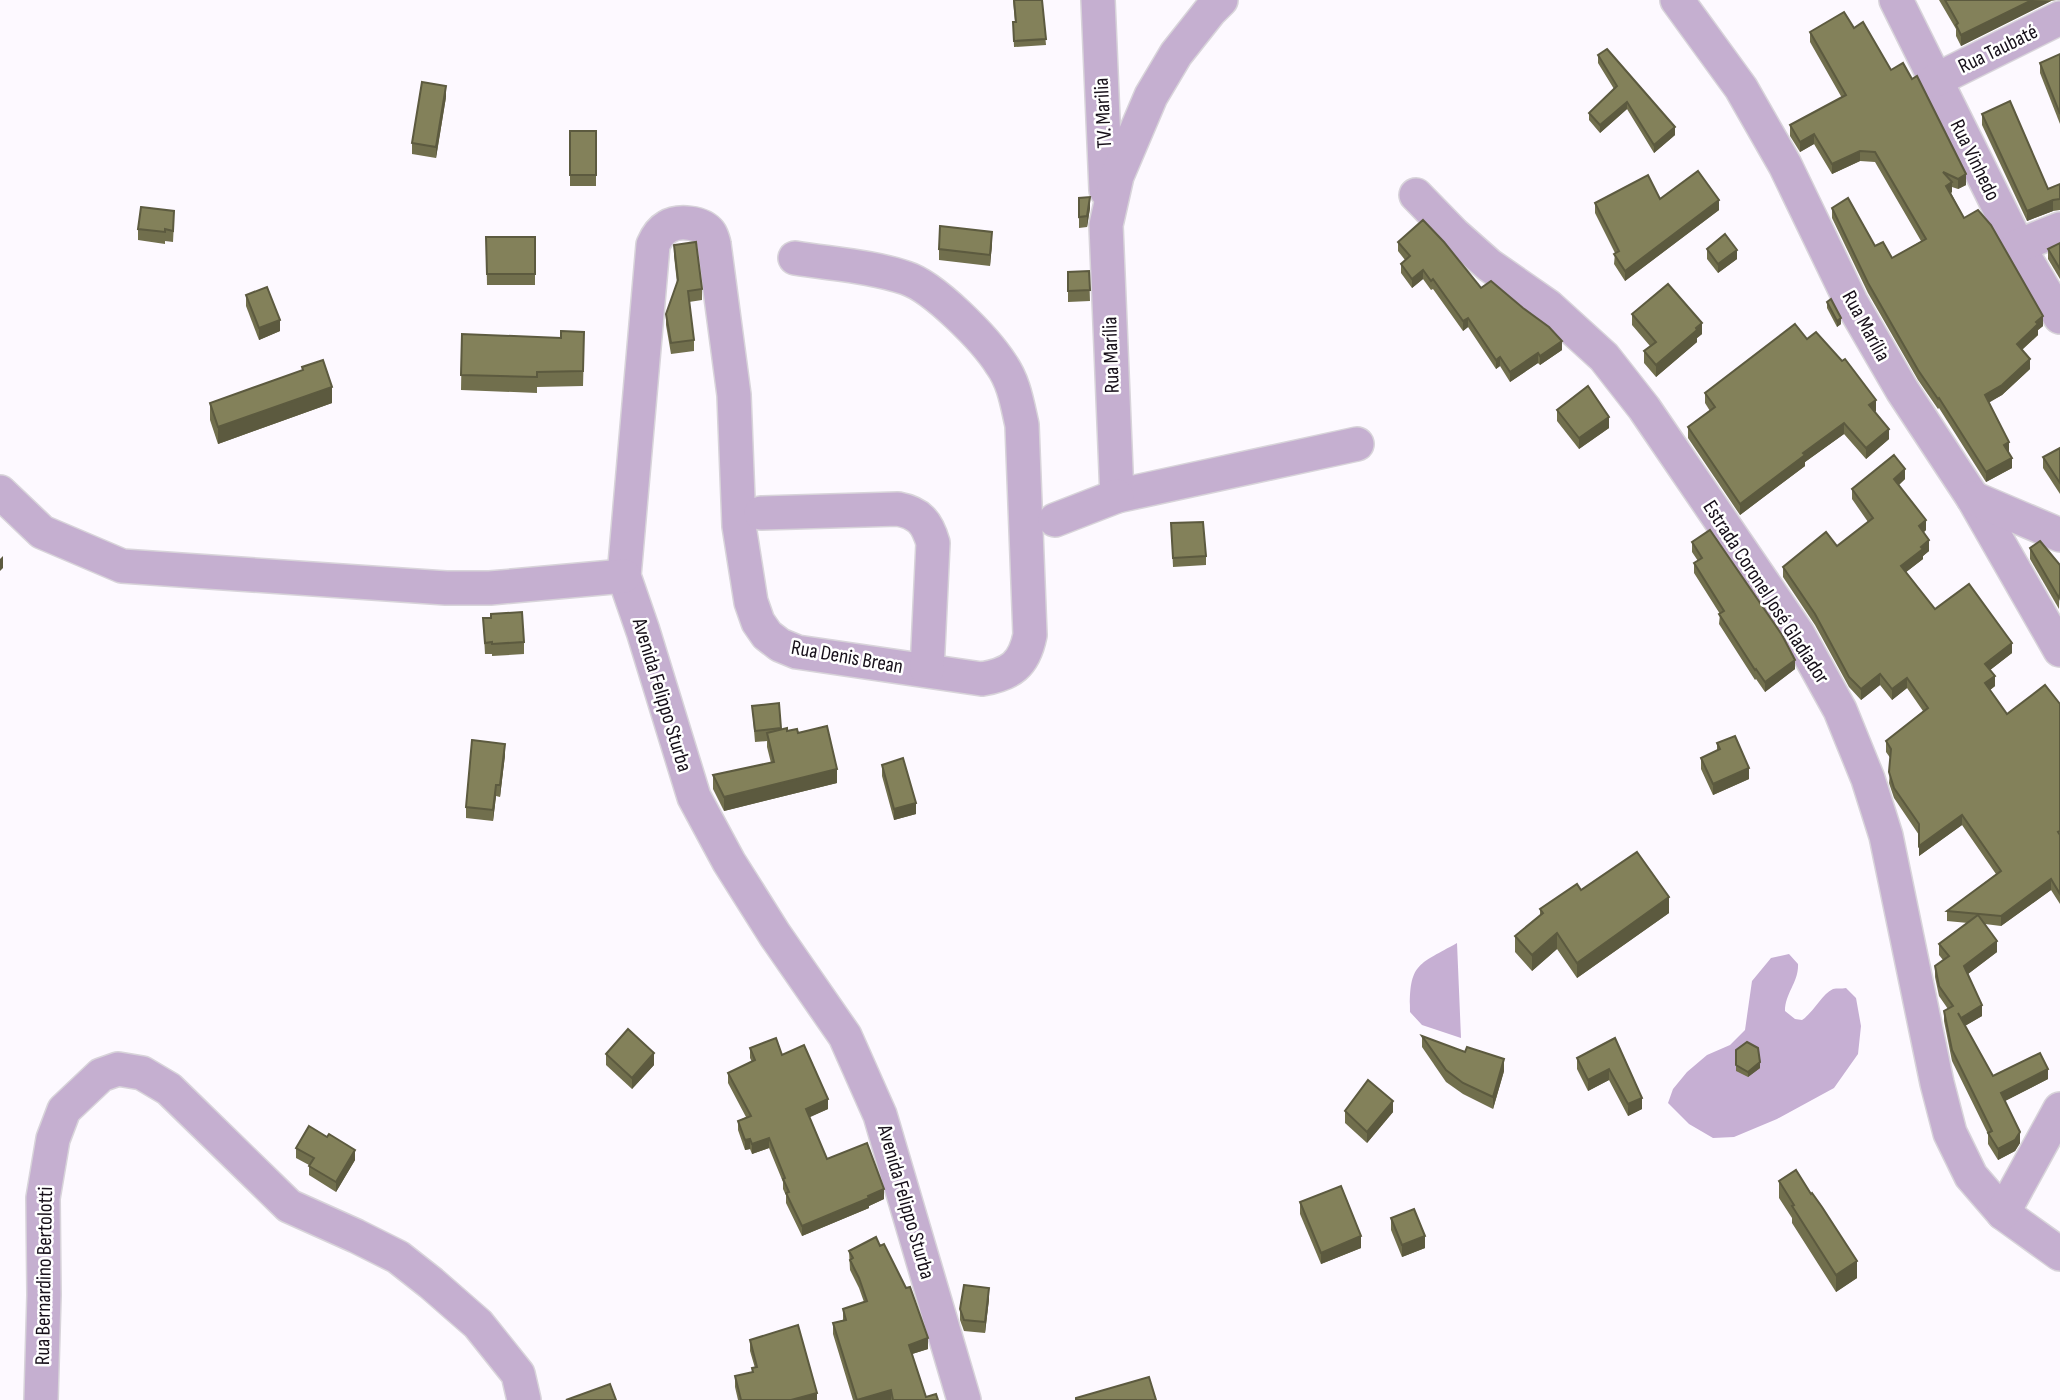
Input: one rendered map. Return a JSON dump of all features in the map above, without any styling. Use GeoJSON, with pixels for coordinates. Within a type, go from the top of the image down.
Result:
{"type":"FeatureCollection","features":[{"type":"Feature","properties":{"kind":"street","name":"TV. Marilia"},"geometry":{"type":"LineString","coordinates":[[1098,0],[1106,225]]}},
{"type":"Feature","properties":{"kind":"street","name":"Rua Marília"},"geometry":{"type":"LineString","coordinates":[[1117,496],[1106,225],[1117,176],[1151,96],[1176,54],[1222,0]]}},
{"type":"Feature","properties":{"kind":"street","name":"Rua Marília"},"geometry":{"type":"LineString","coordinates":[[1677,0],[1741,88],[1785,164],[1851,302],[1902,390],[1973,498],[2060,650]]}},
{"type":"Feature","properties":{"kind":"street","name":"Rua Vinhedo"},"geometry":{"type":"LineString","coordinates":[[1896,0],[2018,246],[2060,317]]}},
{"type":"Feature","properties":{"kind":"street","name":"Rua Taubaté"},"geometry":{"type":"LineString","coordinates":[[1936,80],[2060,18]]}},
{"type":"Feature","properties":{"kind":"street","name":"Estrada Coronel José Gladiador"},"geometry":{"type":"LineString","coordinates":[[1416,195],[1489,265],[1548,306],[1604,357],[1644,408],[1798,634],[1840,710],[1868,779],[1886,836],[1937,1083],[1950,1133],[1971,1176],[2003,1213],[2060,1254]]}},
{"type":"Feature","properties":{"kind":"street","name":"Rua Denis Brean"},"geometry":{"type":"LineString","coordinates":[[624,576],[653,245],[666,227],[686,223],[710,233],[714,244],[734,396],[739,526],[751,602],[758,622],[767,635],[780,645],[797,652],[982,679],[1003,675],[1018,664],[1027,650],[1030,614],[1022,425],[1015,390],[1001,364],[975,333],[933,293],[908,278],[875,270],[795,258]]}},
{"type":"Feature","properties":{"kind":"street"},"geometry":{"type":"LineString","coordinates":[[2018,246],[2060,229]]}},
{"type":"Feature","properties":{"kind":"street"},"geometry":{"type":"LineString","coordinates":[[1055,520],[1117,496],[1357,444]]}},
{"type":"Feature","properties":{"kind":"street"},"geometry":{"type":"LineString","coordinates":[[0,492],[42,532],[122,566],[446,588],[490,588],[624,576]]}},
{"type":"Feature","properties":{"kind":"street"},"geometry":{"type":"LineString","coordinates":[[1973,498],[2060,535]]}},
{"type":"Feature","properties":{"kind":"street"},"geometry":{"type":"LineString","coordinates":[[761,513],[898,509],[911,512],[922,519],[933,543],[927,670]]}},
{"type":"Feature","properties":{"kind":"street","name":"Avenida Felippo Sturba"},"geometry":{"type":"LineString","coordinates":[[624,576],[694,797],[729,862],[775,935],[845,1036],[880,1115],[964,1400]]}},
{"type":"Feature","properties":{"kind":"street","name":"Rua Bernardino Bertolotti"},"geometry":{"type":"LineString","coordinates":[[41,1400],[43,1198],[53,1139],[64,1110],[101,1075],[118,1069],[142,1073],[169,1088],[289,1206],[398,1257],[431,1283],[478,1324],[518,1374],[524,1400]]}},
{"type":"Feature","properties":{"kind":"street"},"geometry":{"type":"LineString","coordinates":[[2003,1213],[2060,1110]]}},
{"type":"Feature","properties":{"kind":"shaded area"},"geometry":{"type":"Polygon","coordinates":[[[1457,943],[1461,1038],[1422,1025],[1410,1012],[1411,984],[1418,967],[1457,943]]]}},
{"type":"Feature","properties":{"kind":"shaded area"},"geometry":{"type":"Polygon","coordinates":[[[1789,954],[1798,964],[1798,970],[1785,1011],[1795,1019],[1802,1020],[1829,991],[1846,988],[1856,998],[1861,1026],[1858,1054],[1834,1088],[1777,1119],[1734,1137],[1713,1138],[1689,1124],[1668,1103],[1673,1089],[1687,1072],[1707,1055],[1730,1045],[1745,1030],[1752,981],[1771,958],[1789,954]]]}},
{"type":"Feature","properties":{"kind":"building"},"geometry":{"type":"Polygon","coordinates":[[[1014,0],[1042,0],[1046,39],[1014,41],[1014,0]]]}},
{"type":"Feature","properties":{"kind":"building"},"geometry":{"type":"Polygon","coordinates":[[[1945,0],[2032,0],[1961,35],[1956,25],[1958,23],[1945,0]]]}},
{"type":"Feature","properties":{"kind":"building"},"geometry":{"type":"Polygon","coordinates":[[[1844,12],[1854,28],[1863,22],[1891,70],[1903,63],[1912,79],[1917,76],[1966,174],[1958,179],[1943,172],[1952,182],[1946,186],[1964,218],[1978,210],[1991,225],[2043,316],[2017,344],[2030,359],[2002,385],[1985,395],[2009,442],[2004,445],[2012,458],[1986,472],[1918,370],[1868,283],[1832,208],[1848,198],[1875,246],[1883,242],[1892,258],[1926,239],[1875,152],[1860,151],[1832,164],[1814,134],[1800,142],[1790,125],[1846,95],[1810,32],[1844,12]]]}},
{"type":"Feature","properties":{"kind":"building"},"geometry":{"type":"Polygon","coordinates":[[[1607,49],[1675,127],[1654,145],[1627,102],[1600,125],[1589,113],[1617,86],[1598,55],[1607,49]]]}},
{"type":"Feature","properties":{"kind":"building"},"geometry":{"type":"Polygon","coordinates":[[[2060,54],[2060,114],[2040,63],[2060,54]]]}},
{"type":"Feature","properties":{"kind":"building"},"geometry":{"type":"Polygon","coordinates":[[[422,82],[446,86],[436,147],[412,143],[422,82]]]}},
{"type":"Feature","properties":{"kind":"building"},"geometry":{"type":"Polygon","coordinates":[[[2010,101],[2048,189],[2060,184],[2060,199],[2027,211],[1982,114],[2010,101]]]}},
{"type":"Feature","properties":{"kind":"building"},"geometry":{"type":"Polygon","coordinates":[[[570,131],[596,131],[596,175],[570,175],[570,131]]]}},
{"type":"Feature","properties":{"kind":"building"},"geometry":{"type":"Polygon","coordinates":[[[1698,171],[1719,200],[1625,271],[1614,254],[1619,251],[1595,203],[1648,175],[1660,199],[1698,171]]]}},
{"type":"Feature","properties":{"kind":"building"},"geometry":{"type":"Polygon","coordinates":[[[1090,197],[1087,216],[1079,217],[1079,198],[1090,197]]]}},
{"type":"Feature","properties":{"kind":"building"},"geometry":{"type":"Polygon","coordinates":[[[141,207],[174,211],[173,231],[138,229],[141,207]]]}},
{"type":"Feature","properties":{"kind":"building"},"geometry":{"type":"Polygon","coordinates":[[[1423,220],[1481,288],[1491,281],[1549,327],[1562,341],[1510,372],[1500,357],[1496,360],[1468,318],[1463,321],[1433,279],[1431,281],[1423,270],[1412,279],[1401,264],[1410,256],[1398,242],[1423,220]]]}},
{"type":"Feature","properties":{"kind":"building"},"geometry":{"type":"Polygon","coordinates":[[[940,226],[992,232],[990,255],[939,249],[940,226]]]}},
{"type":"Feature","properties":{"kind":"building"},"geometry":{"type":"Polygon","coordinates":[[[1725,234],[1737,250],[1718,264],[1707,249],[1725,234]]]}},
{"type":"Feature","properties":{"kind":"building"},"geometry":{"type":"Polygon","coordinates":[[[486,237],[535,237],[535,274],[487,274],[486,237]]]}},
{"type":"Feature","properties":{"kind":"building"},"geometry":{"type":"Polygon","coordinates":[[[696,242],[702,289],[688,291],[694,340],[671,343],[666,314],[678,280],[674,245],[696,242]]]}},
{"type":"Feature","properties":{"kind":"building"},"geometry":{"type":"Polygon","coordinates":[[[2060,243],[2060,269],[2048,249],[2060,243]]]}},
{"type":"Feature","properties":{"kind":"building"},"geometry":{"type":"Polygon","coordinates":[[[1089,271],[1090,290],[1068,291],[1068,272],[1089,271]]]}},
{"type":"Feature","properties":{"kind":"building"},"geometry":{"type":"Polygon","coordinates":[[[1668,284],[1702,323],[1656,365],[1644,351],[1656,342],[1632,314],[1668,284]]]}},
{"type":"Feature","properties":{"kind":"building"},"geometry":{"type":"Polygon","coordinates":[[[267,287],[280,320],[259,328],[246,295],[267,287]]]}},
{"type":"Feature","properties":{"kind":"building"},"geometry":{"type":"Polygon","coordinates":[[[1831,299],[1841,318],[1837,321],[1827,302],[1831,299]]]}},
{"type":"Feature","properties":{"kind":"building"},"geometry":{"type":"Polygon","coordinates":[[[1795,324],[1807,339],[1816,332],[1842,361],[1845,359],[1876,400],[1869,405],[1889,429],[1866,448],[1844,423],[1740,504],[1688,427],[1715,407],[1705,393],[1795,324]]]}},
{"type":"Feature","properties":{"kind":"building"},"geometry":{"type":"Polygon","coordinates":[[[561,331],[584,332],[583,371],[537,372],[537,377],[461,375],[462,334],[561,338],[561,331]]]}},
{"type":"Feature","properties":{"kind":"building"},"geometry":{"type":"Polygon","coordinates":[[[323,360],[332,387],[218,427],[210,403],[303,370],[302,367],[323,360]]]}},
{"type":"Feature","properties":{"kind":"building"},"geometry":{"type":"Polygon","coordinates":[[[1588,386],[1609,417],[1579,438],[1557,410],[1588,386]]]}},
{"type":"Feature","properties":{"kind":"building"},"geometry":{"type":"Polygon","coordinates":[[[2060,448],[2060,483],[2043,457],[2060,448]]]}},
{"type":"Feature","properties":{"kind":"building"},"geometry":{"type":"Polygon","coordinates":[[[1894,455],[1905,469],[1894,479],[1926,520],[1919,526],[1929,540],[1921,547],[1923,549],[1901,566],[1935,609],[1969,584],[2012,643],[1985,664],[1995,676],[1985,683],[2007,714],[2045,685],[2060,704],[2060,894],[2051,879],[2001,916],[1947,911],[2001,871],[1962,815],[1919,846],[1919,824],[1894,788],[1889,772],[1891,749],[1886,741],[1928,708],[1907,678],[1892,689],[1880,674],[1861,689],[1849,677],[1815,614],[1783,567],[1826,532],[1837,546],[1873,518],[1852,489],[1894,455]]]}},
{"type":"Feature","properties":{"kind":"building"},"geometry":{"type":"Polygon","coordinates":[[[1203,522],[1206,556],[1173,558],[1171,523],[1203,522]]]}},
{"type":"Feature","properties":{"kind":"building"},"geometry":{"type":"Polygon","coordinates":[[[1710,530],[1782,635],[1795,660],[1765,682],[1719,614],[1724,611],[1694,563],[1702,558],[1692,542],[1710,530]]]}},
{"type":"Feature","properties":{"kind":"building"},"geometry":{"type":"Polygon","coordinates":[[[2040,541],[2060,565],[2059,598],[2030,548],[2040,541]]]}},
{"type":"Feature","properties":{"kind":"building"},"geometry":{"type":"Polygon","coordinates":[[[522,612],[524,642],[485,643],[483,618],[491,618],[491,614],[522,612]]]}},
{"type":"Feature","properties":{"kind":"building"},"geometry":{"type":"Polygon","coordinates":[[[779,703],[781,728],[755,731],[752,706],[779,703]]]}},
{"type":"Feature","properties":{"kind":"building"},"geometry":{"type":"Polygon","coordinates":[[[827,726],[837,769],[724,797],[713,775],[774,762],[767,733],[787,728],[787,731],[797,729],[798,733],[827,726]]]}},
{"type":"Feature","properties":{"kind":"building"},"geometry":{"type":"Polygon","coordinates":[[[1735,736],[1749,768],[1713,784],[1701,758],[1720,749],[1717,743],[1735,736]]]}},
{"type":"Feature","properties":{"kind":"building"},"geometry":{"type":"Polygon","coordinates":[[[472,740],[505,744],[500,785],[496,785],[493,810],[466,807],[472,740]]]}},
{"type":"Feature","properties":{"kind":"building"},"geometry":{"type":"Polygon","coordinates":[[[903,758],[916,803],[894,809],[882,765],[903,758]]]}},
{"type":"Feature","properties":{"kind":"building"},"geometry":{"type":"Polygon","coordinates":[[[1637,852],[1669,897],[1577,963],[1557,933],[1532,955],[1515,936],[1543,913],[1540,909],[1577,884],[1581,890],[1637,852]]]}},
{"type":"Feature","properties":{"kind":"building"},"geometry":{"type":"Polygon","coordinates":[[[1978,915],[1997,941],[1964,966],[1982,1005],[1961,1018],[1958,1013],[1993,1076],[2040,1053],[2048,1069],[2001,1093],[2020,1132],[2015,1140],[1998,1149],[1988,1133],[1992,1131],[1952,1050],[1944,1011],[1953,1006],[1939,986],[1935,966],[1949,956],[1939,944],[1978,915]]]}},
{"type":"Feature","properties":{"kind":"building"},"geometry":{"type":"Polygon","coordinates":[[[628,1029],[654,1053],[632,1078],[606,1054],[628,1029]]]}},
{"type":"Feature","properties":{"kind":"building"},"geometry":{"type":"Polygon","coordinates":[[[1422,1036],[1465,1052],[1467,1047],[1504,1059],[1493,1097],[1463,1083],[1446,1070],[1422,1036]]]}},
{"type":"Feature","properties":{"kind":"building"},"geometry":{"type":"Polygon","coordinates":[[[776,1038],[782,1055],[804,1045],[828,1099],[806,1109],[827,1159],[867,1143],[884,1189],[802,1226],[786,1193],[789,1192],[783,1179],[785,1178],[769,1138],[752,1144],[750,1139],[745,1140],[738,1121],[751,1116],[728,1073],[755,1060],[750,1048],[776,1038]]]}},
{"type":"Feature","properties":{"kind":"building"},"geometry":{"type":"Polygon","coordinates":[[[1615,1038],[1642,1098],[1628,1104],[1609,1069],[1588,1080],[1577,1058],[1615,1038]]]}},
{"type":"Feature","properties":{"kind":"building"},"geometry":{"type":"Polygon","coordinates":[[[1747,1042],[1758,1048],[1760,1062],[1748,1072],[1736,1065],[1736,1050],[1747,1042]]]}},
{"type":"Feature","properties":{"kind":"building"},"geometry":{"type":"Polygon","coordinates":[[[1368,1080],[1393,1101],[1367,1132],[1345,1111],[1368,1080]]]}},
{"type":"Feature","properties":{"kind":"building"},"geometry":{"type":"Polygon","coordinates":[[[309,1126],[327,1137],[329,1134],[355,1150],[336,1182],[309,1166],[314,1158],[296,1148],[309,1126]]]}},
{"type":"Feature","properties":{"kind":"building"},"geometry":{"type":"Polygon","coordinates":[[[1796,1170],[1857,1261],[1836,1275],[1779,1181],[1796,1170]]]}},
{"type":"Feature","properties":{"kind":"building"},"geometry":{"type":"Polygon","coordinates":[[[1341,1186],[1361,1236],[1321,1253],[1300,1202],[1341,1186]]]}},
{"type":"Feature","properties":{"kind":"building"},"geometry":{"type":"Polygon","coordinates":[[[1414,1209],[1425,1236],[1402,1245],[1391,1218],[1414,1209]]]}},
{"type":"Feature","properties":{"kind":"building"},"geometry":{"type":"Polygon","coordinates":[[[876,1237],[880,1246],[884,1244],[906,1288],[910,1287],[928,1338],[909,1345],[926,1397],[936,1394],[938,1400],[893,1400],[891,1390],[857,1400],[833,1323],[846,1320],[843,1309],[867,1301],[850,1260],[853,1258],[849,1251],[876,1237]]]}},
{"type":"Feature","properties":{"kind":"building"},"geometry":{"type":"Polygon","coordinates":[[[964,1285],[989,1288],[985,1322],[964,1320],[960,1309],[964,1285]]]}},
{"type":"Feature","properties":{"kind":"building"},"geometry":{"type":"Polygon","coordinates":[[[798,1325],[817,1393],[791,1400],[741,1400],[735,1376],[753,1372],[752,1368],[757,1367],[750,1340],[798,1325]]]}},
{"type":"Feature","properties":{"kind":"building"},"geometry":{"type":"Polygon","coordinates":[[[1149,1377],[1156,1400],[1076,1400],[1076,1398],[1149,1377]]]}},
{"type":"Feature","properties":{"kind":"building"},"geometry":{"type":"Polygon","coordinates":[[[610,1384],[616,1400],[566,1400],[610,1384]]]}}]}
